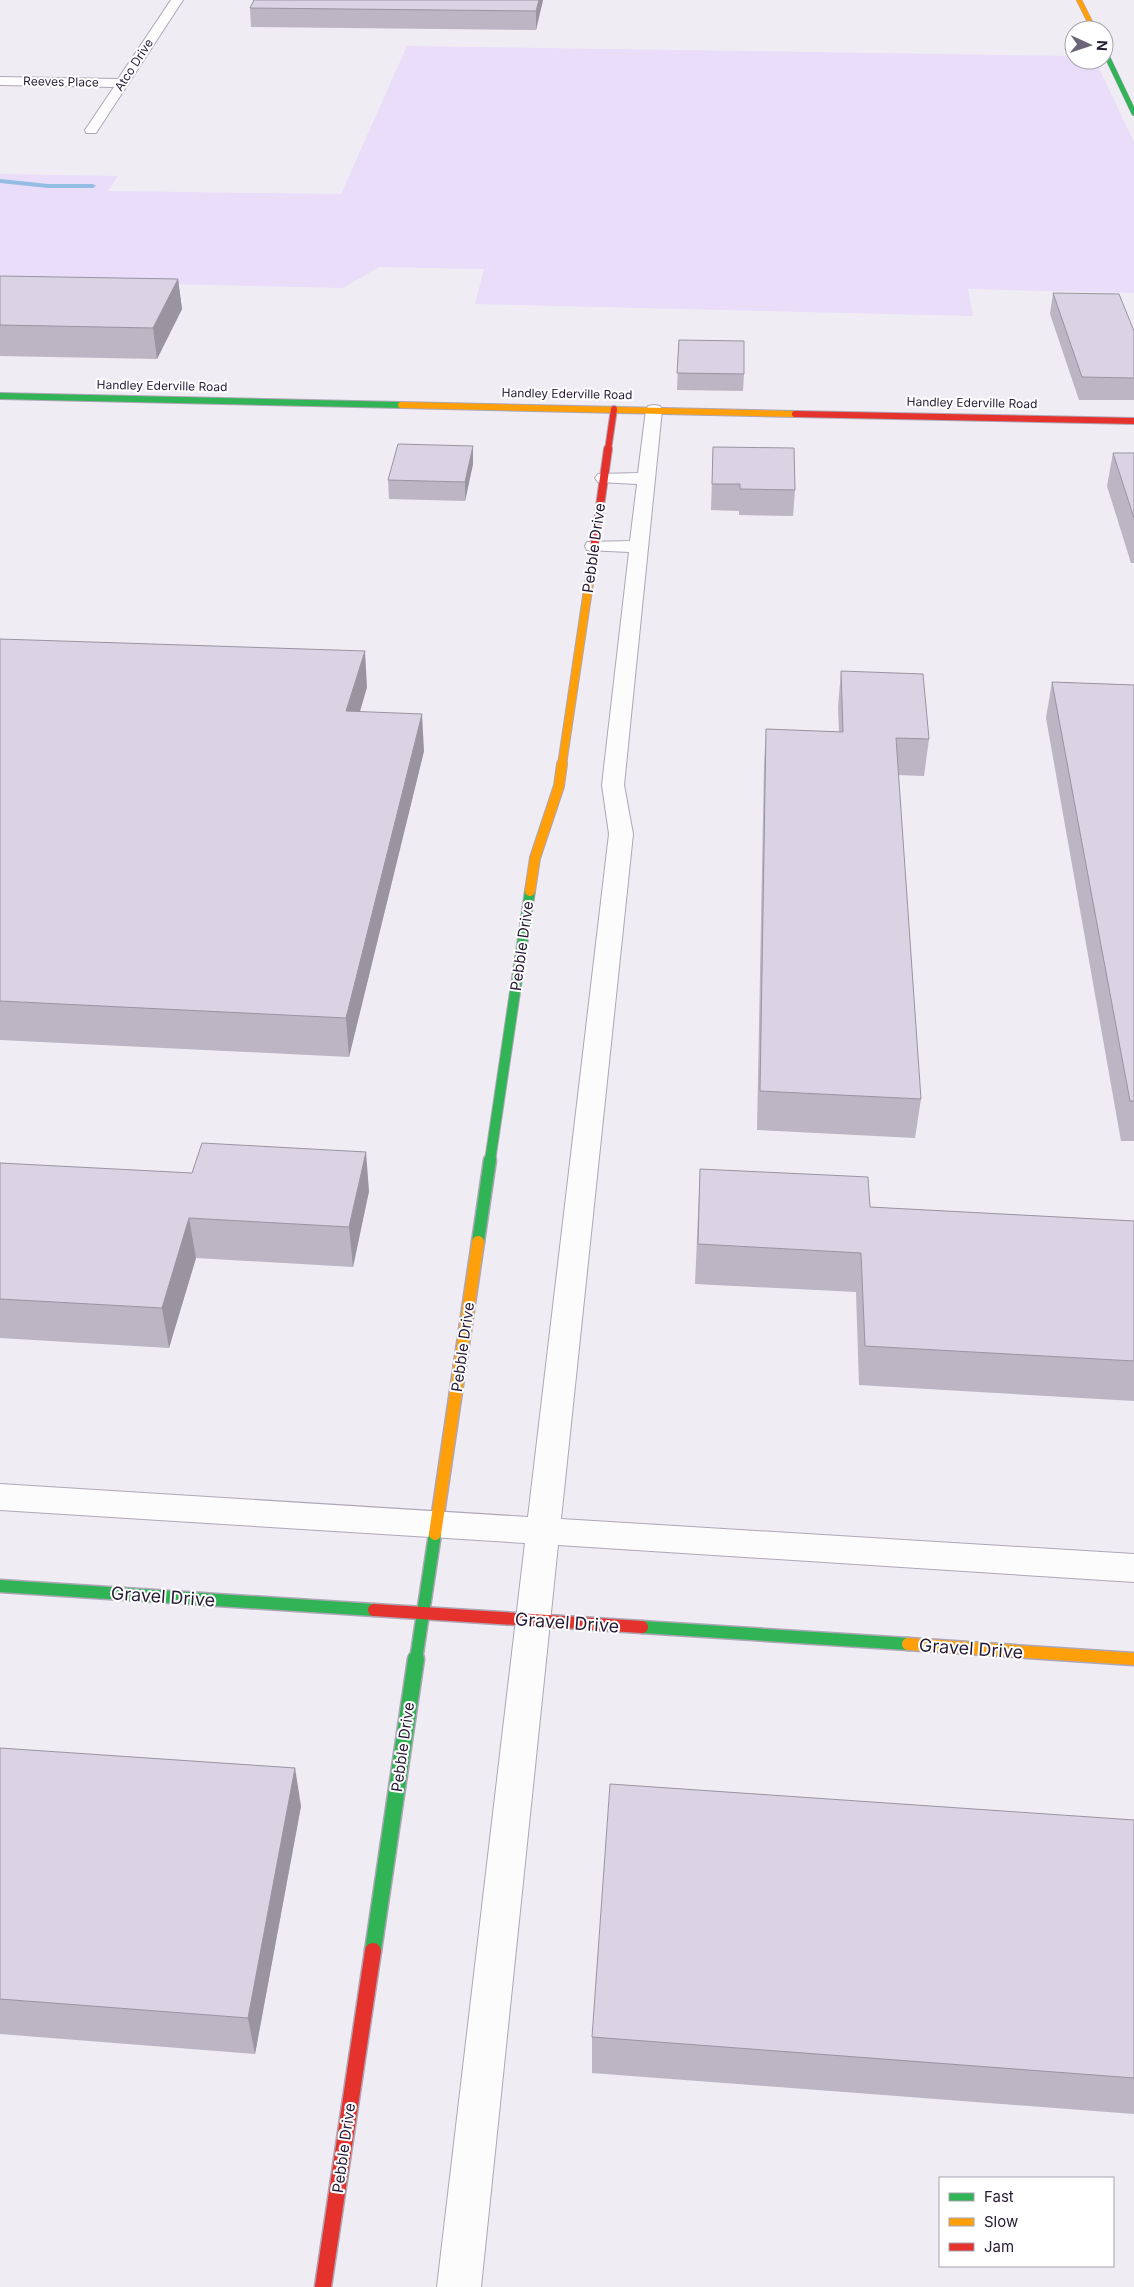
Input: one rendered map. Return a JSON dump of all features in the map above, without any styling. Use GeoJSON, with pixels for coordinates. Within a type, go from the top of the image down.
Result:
{"type":"FeatureCollection","features":[{"type":"Feature","properties":{"kind":"street","name":"Atco Drive"},"geometry":{"type":"LineString","coordinates":[[91,130],[177,0]]}},
{"type":"Feature","properties":{"kind":"street"},"geometry":{"type":"LineString","coordinates":[[1080,0],[1089,20]]}},
{"type":"Feature","properties":{"kind":"street"},"geometry":{"type":"LineString","coordinates":[[1114,70],[1134,113]]}},
{"type":"Feature","properties":{"kind":"street","name":"Reeves Place"},"geometry":{"type":"LineString","coordinates":[[0,81],[122,82]]}},
{"type":"Feature","properties":{"kind":"street","name":"Handley Ederville Road"},"geometry":{"type":"LineString","coordinates":[[0,396],[1134,420]]}},
{"type":"Feature","properties":{"kind":"street","name":"Pebble Drive"},"geometry":{"type":"LineString","coordinates":[[323,2287],[535,858],[559,786],[614,409]]}},
{"type":"Feature","properties":{"kind":"street"},"geometry":{"type":"LineString","coordinates":[[459,2287],[621,834],[613,785],[654,410]]}},
{"type":"Feature","properties":{"kind":"street"},"geometry":{"type":"LineString","coordinates":[[604,478],[647,479]]}},
{"type":"Feature","properties":{"kind":"street"},"geometry":{"type":"LineString","coordinates":[[594,546],[639,547]]}},
{"type":"Feature","properties":{"kind":"street"},"geometry":{"type":"LineString","coordinates":[[0,1497],[1134,1568]]}},
{"type":"Feature","properties":{"kind":"street","name":"Gravel Drive"},"geometry":{"type":"LineString","coordinates":[[0,1586],[1134,1659]]}},
{"type":"Feature","properties":{"kind":"shaded area"},"geometry":{"type":"Polygon","coordinates":[[[407,46],[1064,56],[1064,70],[1100,70],[1134,142],[1134,293],[968,289],[973,316],[475,304],[484,269],[379,267],[343,288],[0,280],[0,174],[118,176],[108,191],[341,194],[407,46]]]}},
{"type":"Feature","properties":{"kind":"building"},"geometry":{"type":"Polygon","coordinates":[[[254,0],[539,0],[536,11],[250,8],[254,0]]]}},
{"type":"Feature","properties":{"kind":"building"},"geometry":{"type":"Polygon","coordinates":[[[0,276],[178,279],[153,328],[0,325],[0,276]]]}},
{"type":"Feature","properties":{"kind":"building"},"geometry":{"type":"Polygon","coordinates":[[[1053,293],[1119,294],[1134,331],[1134,378],[1082,377],[1053,293]]]}},
{"type":"Feature","properties":{"kind":"building"},"geometry":{"type":"Polygon","coordinates":[[[679,340],[744,341],[744,374],[677,373],[679,340]]]}},
{"type":"Feature","properties":{"kind":"building"},"geometry":{"type":"Polygon","coordinates":[[[398,444],[473,446],[465,482],[388,480],[398,444]]]}},
{"type":"Feature","properties":{"kind":"building"},"geometry":{"type":"Polygon","coordinates":[[[713,447],[794,448],[795,490],[740,489],[740,484],[712,484],[713,447]]]}},
{"type":"Feature","properties":{"kind":"building"},"geometry":{"type":"Polygon","coordinates":[[[1113,453],[1134,453],[1134,518],[1113,453]]]}},
{"type":"Feature","properties":{"kind":"building"},"geometry":{"type":"Polygon","coordinates":[[[0,639],[365,651],[346,711],[422,714],[346,1018],[0,1001],[0,639]]]}},
{"type":"Feature","properties":{"kind":"building"},"geometry":{"type":"Polygon","coordinates":[[[841,671],[923,674],[929,739],[896,738],[921,1099],[760,1091],[766,729],[843,732],[841,671]]]}},
{"type":"Feature","properties":{"kind":"building"},"geometry":{"type":"Polygon","coordinates":[[[1052,682],[1134,685],[1134,1101],[1130,1101],[1052,682]]]}},
{"type":"Feature","properties":{"kind":"building"},"geometry":{"type":"Polygon","coordinates":[[[202,1143],[366,1152],[349,1227],[189,1218],[162,1308],[0,1299],[0,1163],[192,1173],[202,1143]]]}},
{"type":"Feature","properties":{"kind":"building"},"geometry":{"type":"Polygon","coordinates":[[[700,1169],[868,1177],[870,1207],[1134,1221],[1134,1361],[865,1346],[861,1253],[698,1244],[700,1169]]]}},
{"type":"Feature","properties":{"kind":"building"},"geometry":{"type":"Polygon","coordinates":[[[0,1748],[295,1768],[248,2018],[0,1999],[0,1748]]]}},
{"type":"Feature","properties":{"kind":"building"},"geometry":{"type":"Polygon","coordinates":[[[610,1784],[1134,1820],[1134,2078],[592,2037],[610,1784]]]}},
{"type":"Feature","properties":{"kind":"waterway"},"geometry":{"type":"LineString","coordinates":[[0,181],[48,186],[93,186]]}},
{"type":"Feature","properties":{"kind":"traffic: fast"},"geometry":{"type":"LineString","coordinates":[[1114,70],[1134,113]]}},
{"type":"Feature","properties":{"kind":"traffic: fast"},"geometry":{"type":"LineString","coordinates":[[0,396],[401,405]]}},
{"type":"Feature","properties":{"kind":"traffic: fast"},"geometry":{"type":"LineString","coordinates":[[478,1242],[530,891]]}},
{"type":"Feature","properties":{"kind":"traffic: fast"},"geometry":{"type":"LineString","coordinates":[[373,1951],[435,1534]]}},
{"type":"Feature","properties":{"kind":"traffic: fast"},"geometry":{"type":"LineString","coordinates":[[0,1586],[374,1610]]}},
{"type":"Feature","properties":{"kind":"traffic: fast"},"geometry":{"type":"LineString","coordinates":[[642,1627],[908,1644]]}},
{"type":"Feature","properties":{"kind":"traffic: slow"},"geometry":{"type":"LineString","coordinates":[[1079,0],[1089,20]]}},
{"type":"Feature","properties":{"kind":"traffic: slow"},"geometry":{"type":"LineString","coordinates":[[401,405],[795,414]]}},
{"type":"Feature","properties":{"kind":"traffic: slow"},"geometry":{"type":"LineString","coordinates":[[530,891],[535,858],[559,786],[593,556]]}},
{"type":"Feature","properties":{"kind":"traffic: slow"},"geometry":{"type":"LineString","coordinates":[[435,1534],[478,1242]]}},
{"type":"Feature","properties":{"kind":"traffic: slow"},"geometry":{"type":"LineString","coordinates":[[908,1644],[1134,1659]]}},
{"type":"Feature","properties":{"kind":"traffic: jam"},"geometry":{"type":"LineString","coordinates":[[593,556],[614,409]]}},
{"type":"Feature","properties":{"kind":"traffic: jam"},"geometry":{"type":"LineString","coordinates":[[795,414],[1134,421]]}},
{"type":"Feature","properties":{"kind":"traffic: jam"},"geometry":{"type":"LineString","coordinates":[[374,1610],[642,1627]]}},
{"type":"Feature","properties":{"kind":"traffic: jam"},"geometry":{"type":"LineString","coordinates":[[323,2287],[373,1951]]}}]}
